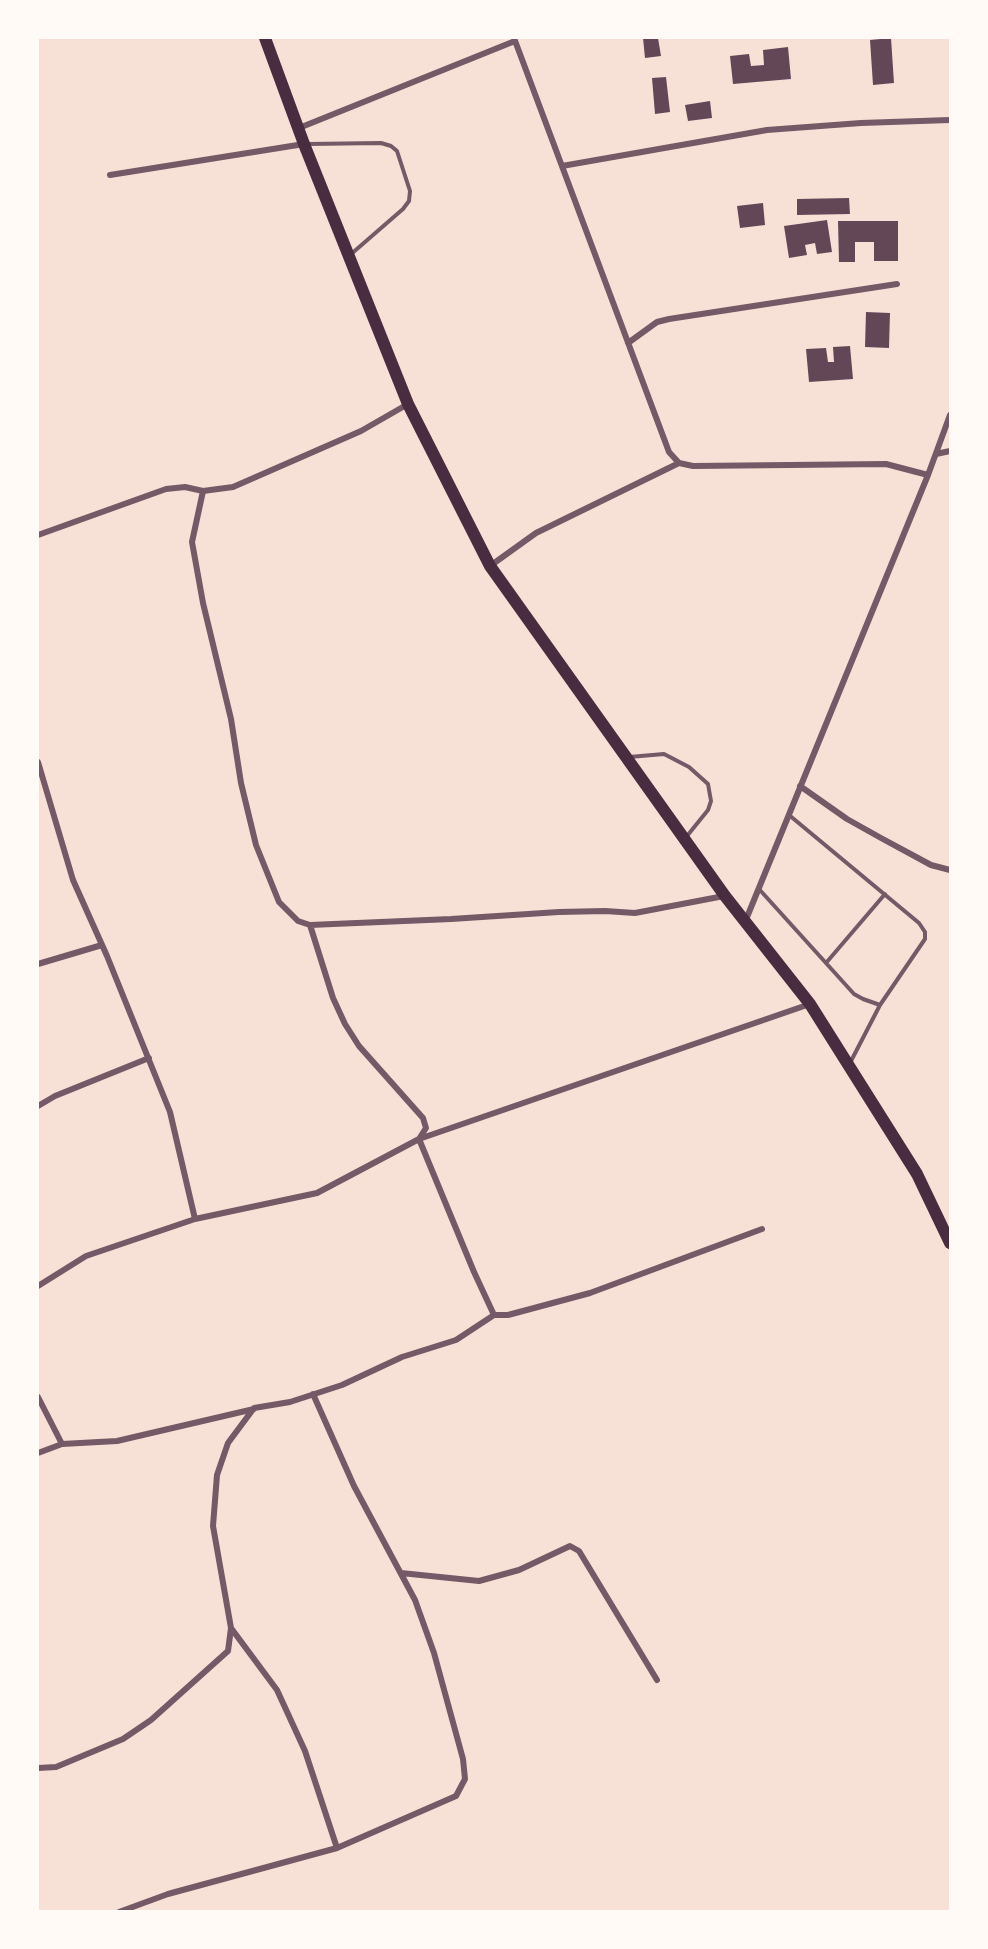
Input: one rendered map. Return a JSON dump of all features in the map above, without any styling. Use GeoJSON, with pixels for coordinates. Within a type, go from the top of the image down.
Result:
{"type":"FeatureCollection","features":[{"type":"Feature","properties":{"kind":"main road"},"geometry":{"type":"LineString","coordinates":[[265,38],[304,144],[408,404],[490,566],[725,896],[810,1004],[916,1174],[951,1243]]}},
{"type":"Feature","properties":{"kind":"street"},"geometry":{"type":"LineString","coordinates":[[298,128],[514,39],[669,452],[679,463],[693,466],[886,464],[928,475]]}},
{"type":"Feature","properties":{"kind":"street"},"geometry":{"type":"LineString","coordinates":[[562,166],[767,130],[861,123],[951,120]]}},
{"type":"Feature","properties":{"kind":"street"},"geometry":{"type":"LineString","coordinates":[[110,175],[304,144]]}},
{"type":"Feature","properties":{"kind":"street"},"geometry":{"type":"LineString","coordinates":[[628,343],[657,322],[669,319],[897,284]]}},
{"type":"Feature","properties":{"kind":"street"},"geometry":{"type":"LineString","coordinates":[[38,535],[166,489],[185,487],[202,491],[233,487],[361,431],[408,404]]}},
{"type":"Feature","properties":{"kind":"street"},"geometry":{"type":"LineString","coordinates":[[745,922],[951,415]]}},
{"type":"Feature","properties":{"kind":"street"},"geometry":{"type":"LineString","coordinates":[[936,454],[951,451]]}},
{"type":"Feature","properties":{"kind":"street"},"geometry":{"type":"LineString","coordinates":[[490,566],[536,532],[679,463]]}},
{"type":"Feature","properties":{"kind":"street"},"geometry":{"type":"LineString","coordinates":[[202,491],[192,542],[203,603],[231,719],[242,783],[256,845],[279,902],[298,921],[310,925],[560,912],[634,913],[725,896]]}},
{"type":"Feature","properties":{"kind":"street"},"geometry":{"type":"LineString","coordinates":[[38,762],[73,880],[170,1112],[195,1219]]}},
{"type":"Feature","properties":{"kind":"street"},"geometry":{"type":"LineString","coordinates":[[800,786],[847,819],[890,843],[931,865],[951,870]]}},
{"type":"Feature","properties":{"kind":"street"},"geometry":{"type":"LineString","coordinates":[[310,925],[333,998],[345,1024],[359,1046],[423,1118],[426,1128],[419,1139]]}},
{"type":"Feature","properties":{"kind":"street"},"geometry":{"type":"LineString","coordinates":[[38,964],[102,945]]}},
{"type":"Feature","properties":{"kind":"street"},"geometry":{"type":"LineString","coordinates":[[38,1286],[86,1256],[195,1219],[317,1193],[419,1139],[810,1004]]}},
{"type":"Feature","properties":{"kind":"street"},"geometry":{"type":"LineString","coordinates":[[38,1106],[55,1096],[149,1058]]}},
{"type":"Feature","properties":{"kind":"street"},"geometry":{"type":"LineString","coordinates":[[419,1139],[494,1315]]}},
{"type":"Feature","properties":{"kind":"street"},"geometry":{"type":"LineString","coordinates":[[38,1453],[62,1444],[117,1442],[254,1408],[290,1402],[342,1385],[402,1357],[456,1340],[494,1315],[508,1315],[590,1293],[762,1229]]}},
{"type":"Feature","properties":{"kind":"street"},"geometry":{"type":"LineString","coordinates":[[119,1911],[168,1894],[337,1848],[456,1796],[465,1779],[463,1759],[434,1653],[415,1600],[354,1486],[313,1394]]}},
{"type":"Feature","properties":{"kind":"street"},"geometry":{"type":"LineString","coordinates":[[38,1397],[62,1444]]}},
{"type":"Feature","properties":{"kind":"street"},"geometry":{"type":"LineString","coordinates":[[38,1768],[56,1767],[123,1739],[151,1720],[228,1652],[231,1628],[213,1526],[217,1475],[228,1443],[254,1408]]}},
{"type":"Feature","properties":{"kind":"street"},"geometry":{"type":"LineString","coordinates":[[401,1573],[479,1581],[519,1570],[570,1546],[579,1551],[657,1680]]}},
{"type":"Feature","properties":{"kind":"street"},"geometry":{"type":"LineString","coordinates":[[231,1628],[276,1690],[305,1751],[337,1848]]}},
{"type":"Feature","properties":{"kind":"lane"},"geometry":{"type":"LineString","coordinates":[[304,144],[381,143],[397,151],[410,190],[409,201],[403,209],[349,256]]}},
{"type":"Feature","properties":{"kind":"lane"},"geometry":{"type":"LineString","coordinates":[[626,758],[664,754],[688,767],[708,784],[711,801],[708,810],[684,839]]}},
{"type":"Feature","properties":{"kind":"lane"},"geometry":{"type":"LineString","coordinates":[[788,815],[919,922],[925,932],[925,939],[880,1005],[849,1066]]}},
{"type":"Feature","properties":{"kind":"lane"},"geometry":{"type":"LineString","coordinates":[[759,888],[854,994],[880,1005]]}},
{"type":"Feature","properties":{"kind":"lane"},"geometry":{"type":"LineString","coordinates":[[826,963],[885,894]]}},
{"type":"Feature","properties":{"kind":"building"},"geometry":{"type":"Polygon","coordinates":[[[643,38],[658,38],[661,56],[645,58],[643,38]]]}},
{"type":"Feature","properties":{"kind":"building"},"geometry":{"type":"Polygon","coordinates":[[[891,38],[894,83],[873,85],[870,40],[891,38]]]}},
{"type":"Feature","properties":{"kind":"building"},"geometry":{"type":"Polygon","coordinates":[[[788,47],[791,79],[733,84],[730,56],[749,54],[751,66],[764,65],[763,50],[788,47]]]}},
{"type":"Feature","properties":{"kind":"building"},"geometry":{"type":"Polygon","coordinates":[[[666,77],[670,112],[655,114],[652,78],[666,77]]]}},
{"type":"Feature","properties":{"kind":"building"},"geometry":{"type":"Polygon","coordinates":[[[710,101],[712,118],[688,121],[685,105],[710,101]]]}},
{"type":"Feature","properties":{"kind":"building"},"geometry":{"type":"Polygon","coordinates":[[[849,198],[850,214],[797,215],[797,199],[849,198]]]}},
{"type":"Feature","properties":{"kind":"building"},"geometry":{"type":"Polygon","coordinates":[[[763,203],[765,225],[740,228],[737,206],[763,203]]]}},
{"type":"Feature","properties":{"kind":"building"},"geometry":{"type":"Polygon","coordinates":[[[827,220],[832,252],[817,254],[815,243],[805,245],[807,255],[789,258],[784,226],[827,220]]]}},
{"type":"Feature","properties":{"kind":"building"},"geometry":{"type":"Polygon","coordinates":[[[838,221],[898,221],[898,261],[874,261],[874,242],[855,242],[855,262],[839,262],[838,221]]]}},
{"type":"Feature","properties":{"kind":"building"},"geometry":{"type":"Polygon","coordinates":[[[866,312],[890,313],[889,348],[865,347],[866,312]]]}},
{"type":"Feature","properties":{"kind":"building"},"geometry":{"type":"Polygon","coordinates":[[[850,346],[853,379],[809,382],[806,349],[826,348],[828,362],[834,362],[833,347],[850,346]]]}}]}
